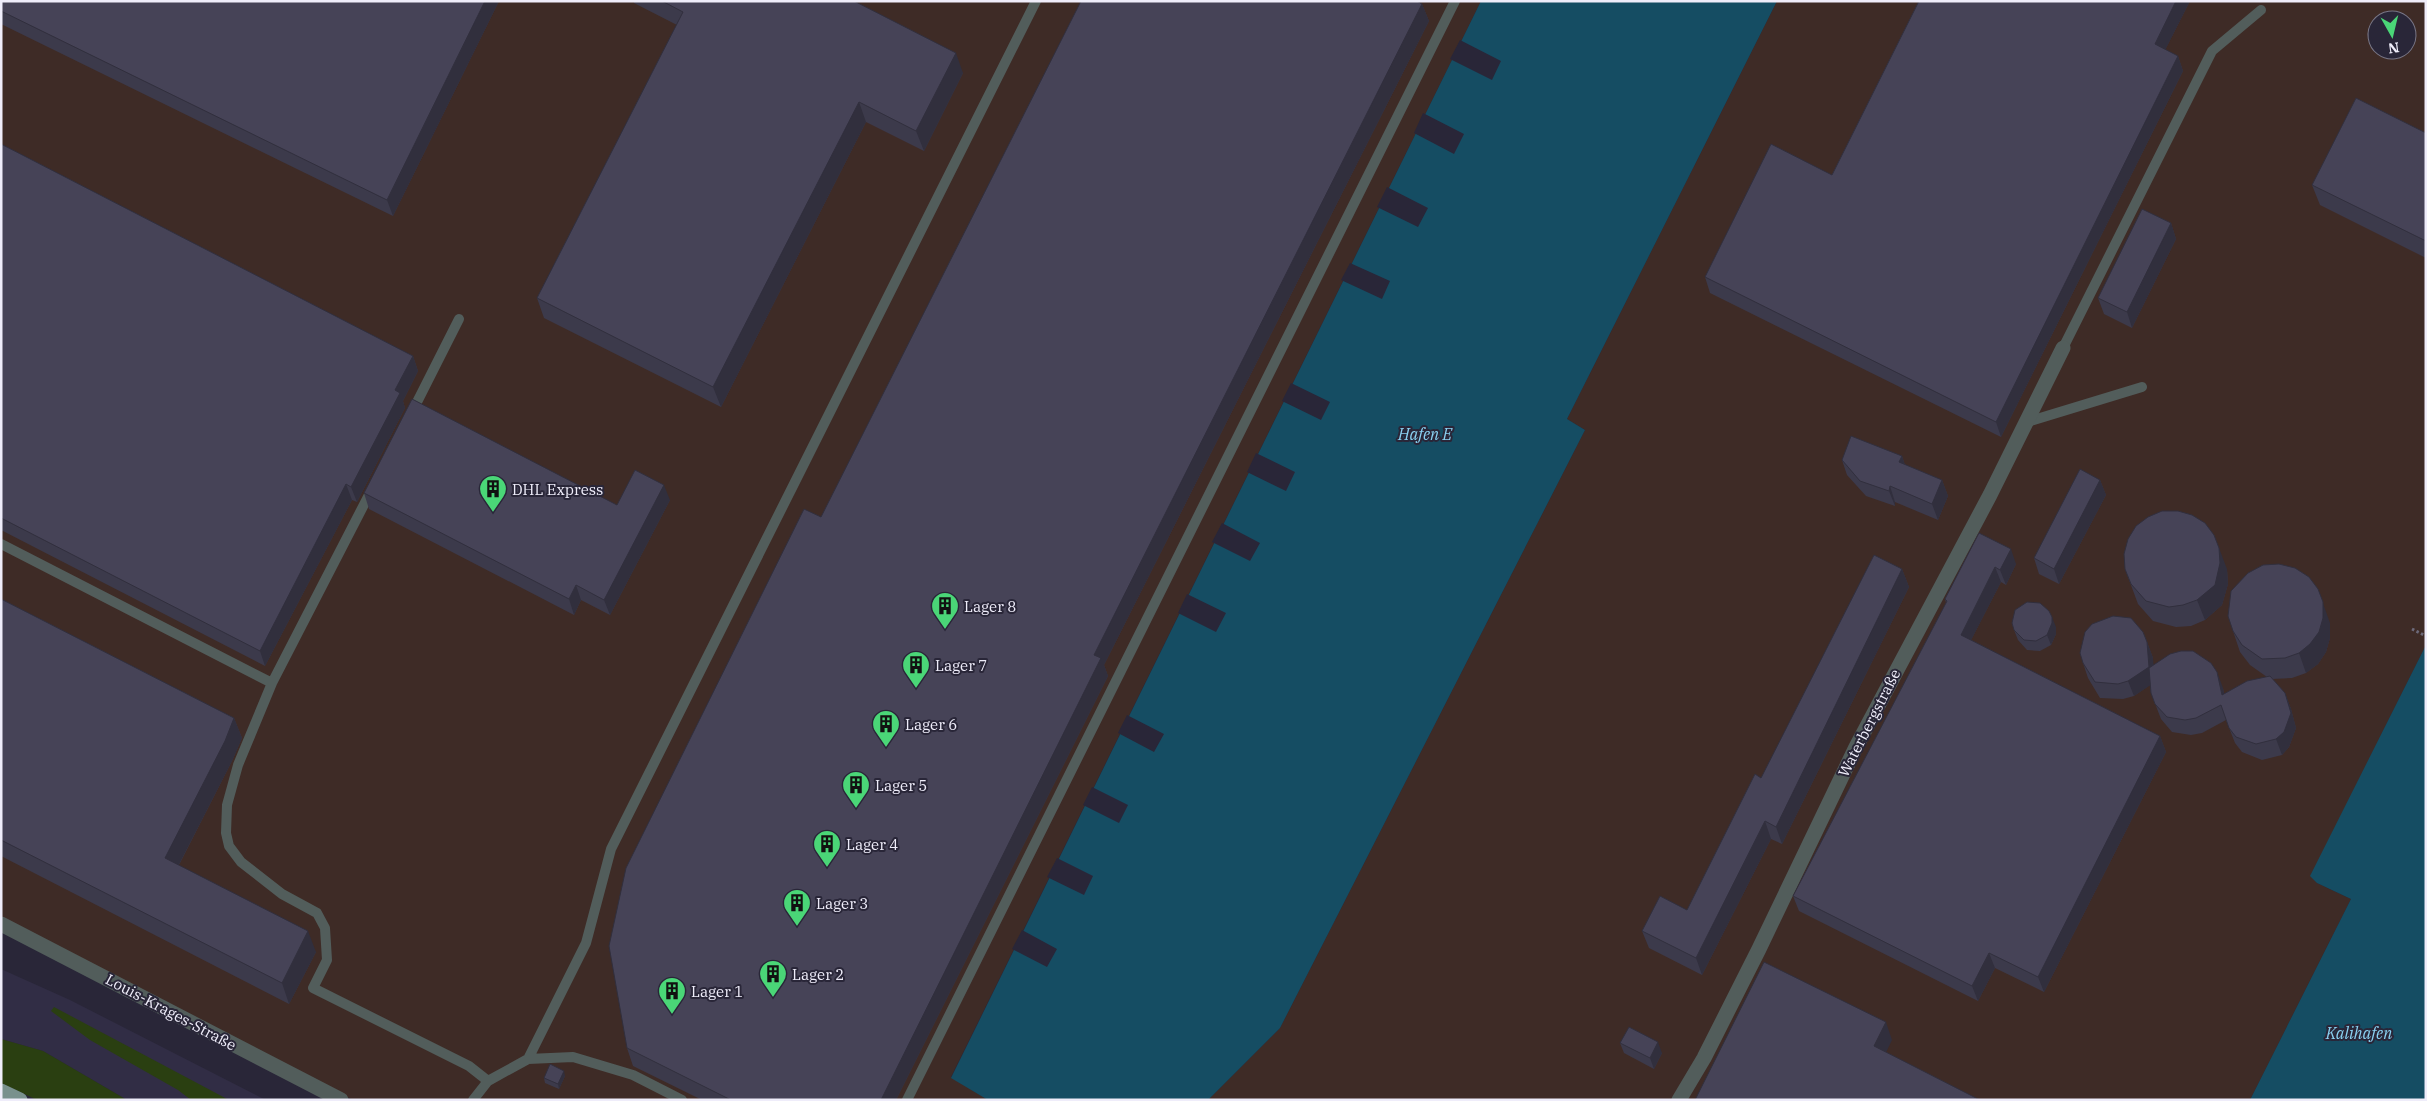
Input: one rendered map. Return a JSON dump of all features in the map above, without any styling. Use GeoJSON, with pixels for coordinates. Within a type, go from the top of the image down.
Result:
{"type":"FeatureCollection","features":[{"type":"Feature","properties":{"kind":"main road"},"geometry":{"type":"LineString","coordinates":[[1,1090],[20,1100]]}},
{"type":"Feature","properties":{"kind":"street","name":"Waterbergstraße"},"geometry":{"type":"LineString","coordinates":[[1679,1100],[1704,1058],[1759,949],[1856,747],[1990,495],[2024,423],[2063,348]]}},
{"type":"Feature","properties":{"kind":"street","name":"Louis-Krages-Straße"},"geometry":{"type":"LineString","coordinates":[[1,924],[341,1100]]}},
{"type":"Feature","properties":{"kind":"lane"},"geometry":{"type":"LineString","coordinates":[[528,1060],[586,943],[611,849],[1036,1]]}},
{"type":"Feature","properties":{"kind":"lane"},"geometry":{"type":"LineString","coordinates":[[907,1100],[1455,1]]}},
{"type":"Feature","properties":{"kind":"lane"},"geometry":{"type":"LineString","coordinates":[[2063,348],[2212,51],[2261,10]]}},
{"type":"Feature","properties":{"kind":"lane"},"geometry":{"type":"LineString","coordinates":[[405,426],[459,319]]}},
{"type":"Feature","properties":{"kind":"lane"},"geometry":{"type":"LineString","coordinates":[[2024,423],[2142,387]]}},
{"type":"Feature","properties":{"kind":"lane"},"geometry":{"type":"LineString","coordinates":[[377,479],[272,683],[238,766],[227,805],[226,833],[229,846],[241,862],[282,894],[317,913],[325,928],[327,960],[313,988],[469,1066],[488,1081]]}},
{"type":"Feature","properties":{"kind":"lane"},"geometry":{"type":"LineString","coordinates":[[1,544],[272,683]]}},
{"type":"Feature","properties":{"kind":"lane"},"geometry":{"type":"LineString","coordinates":[[473,1100],[488,1081],[528,1060],[573,1058],[633,1075],[682,1100]]}},
{"type":"Feature","properties":{"kind":"path"},"geometry":{"type":"LineString","coordinates":[[2412,629],[2426,636]]}},
{"type":"Feature","properties":{"kind":"shaded area"},"geometry":{"type":"Polygon","coordinates":[[[1,1],[1481,1],[951,1077],[988,1100],[353,1100],[1,917],[1,1]]]}},
{"type":"Feature","properties":{"kind":"shaded area"},"geometry":{"type":"Polygon","coordinates":[[[1777,1],[2426,1],[2426,645],[2311,876],[2317,883],[2351,899],[2250,1100],[1208,1100],[1280,1028],[1585,430],[1567,419],[1777,1]]]}},
{"type":"Feature","properties":{"kind":"shaded area"},"geometry":{"type":"Polygon","coordinates":[[[1,969],[70,1000],[266,1100],[127,1100],[43,1051],[1,1039],[1,969]]]}},
{"type":"Feature","properties":{"kind":"green space"},"geometry":{"type":"Polygon","coordinates":[[[54,1007],[229,1100],[191,1100],[178,1090],[90,1040],[51,1011],[54,1007]]]}},
{"type":"Feature","properties":{"kind":"green space"},"geometry":{"type":"Polygon","coordinates":[[[1,1039],[43,1051],[127,1100],[37,1100],[1,1083],[1,1039]]]}},
{"type":"Feature","properties":{"kind":"water","name":"Hafen E"},"geometry":{"type":"Polygon","coordinates":[[[1481,1],[1777,1],[1567,419],[1585,430],[1280,1028],[1208,1100],[988,1100],[951,1078],[1481,1]]]}},
{"type":"Feature","properties":{"kind":"water","name":"Kalihafen"},"geometry":{"type":"Polygon","coordinates":[[[2426,645],[2426,1100],[2250,1100],[2351,899],[2317,883],[2310,876],[2426,645]]]}},
{"type":"Feature","properties":{"kind":"pier"},"geometry":{"type":"Polygon","coordinates":[[[1460,40],[1501,61],[1492,80],[1450,59],[1460,40]]]}},
{"type":"Feature","properties":{"kind":"pier"},"geometry":{"type":"Polygon","coordinates":[[[1423,113],[1464,134],[1454,154],[1414,133],[1423,113]]]}},
{"type":"Feature","properties":{"kind":"pier"},"geometry":{"type":"Polygon","coordinates":[[[1387,187],[1428,208],[1418,227],[1377,207],[1387,187]]]}},
{"type":"Feature","properties":{"kind":"pier"},"geometry":{"type":"Polygon","coordinates":[[[1350,263],[1390,281],[1382,299],[1341,280],[1350,263]]]}},
{"type":"Feature","properties":{"kind":"pier"},"geometry":{"type":"Polygon","coordinates":[[[1291,383],[1330,402],[1321,420],[1282,401],[1291,383]]]}},
{"type":"Feature","properties":{"kind":"pier"},"geometry":{"type":"Polygon","coordinates":[[[1256,453],[1295,472],[1286,491],[1247,472],[1256,453]]]}},
{"type":"Feature","properties":{"kind":"pier"},"geometry":{"type":"Polygon","coordinates":[[[1222,523],[1260,543],[1250,561],[1212,542],[1222,523]]]}},
{"type":"Feature","properties":{"kind":"pier"},"geometry":{"type":"Polygon","coordinates":[[[1187,594],[1226,613],[1216,632],[1178,613],[1187,594]]]}},
{"type":"Feature","properties":{"kind":"pier"},"geometry":{"type":"Polygon","coordinates":[[[1127,715],[1164,734],[1154,752],[1118,733],[1127,715]]]}},
{"type":"Feature","properties":{"kind":"pier"},"geometry":{"type":"Polygon","coordinates":[[[1092,787],[1128,805],[1119,823],[1083,805],[1092,787]]]}},
{"type":"Feature","properties":{"kind":"pier"},"geometry":{"type":"Polygon","coordinates":[[[1057,858],[1093,876],[1084,895],[1047,877],[1057,858]]]}},
{"type":"Feature","properties":{"kind":"pier"},"geometry":{"type":"Polygon","coordinates":[[[1022,930],[1057,949],[1047,967],[1012,949],[1022,930]]]}},
{"type":"Feature","properties":{"kind":"building"},"geometry":{"type":"Polygon","coordinates":[[[1,1],[485,1],[387,200],[1,11],[1,1]]]}},
{"type":"Feature","properties":{"kind":"building"},"geometry":{"type":"Polygon","coordinates":[[[662,1],[854,1],[956,53],[916,131],[859,102],[713,387],[537,298],[683,12],[662,1]]]}},
{"type":"Feature","properties":{"kind":"building"},"geometry":{"type":"Polygon","coordinates":[[[1081,1],[1417,1],[1422,4],[1094,655],[1101,658],[881,1100],[731,1100],[627,1048],[609,946],[626,868],[804,509],[821,517],[1081,1]]]}},
{"type":"Feature","properties":{"kind":"building"},"geometry":{"type":"Polygon","coordinates":[[[1919,1],[2176,1],[2155,44],[2178,56],[1996,422],[1705,277],[1771,144],[1832,175],[1919,1]]]}},
{"type":"Feature","properties":{"kind":"building"},"geometry":{"type":"Polygon","coordinates":[[[2356,98],[2426,133],[2426,241],[2312,185],[2356,98]]]}},
{"type":"Feature","properties":{"kind":"building"},"geometry":{"type":"Polygon","coordinates":[[[1,144],[413,356],[395,390],[400,393],[351,487],[346,484],[260,651],[1,518],[1,144]]]}},
{"type":"Feature","properties":{"kind":"building"},"geometry":{"type":"Polygon","coordinates":[[[2142,209],[2171,223],[2127,312],[2098,298],[2142,209]]]}},
{"type":"Feature","properties":{"kind":"building","name":"DHL Express"},"geometry":{"type":"Polygon","coordinates":[[[412,399],[617,505],[635,470],[664,485],[604,600],[576,585],[569,599],[364,493],[412,399]]]}},
{"type":"Feature","properties":{"kind":"building"},"geometry":{"type":"Polygon","coordinates":[[[1851,436],[1902,456],[1899,462],[1942,480],[1932,504],[1890,486],[1889,491],[1860,481],[1842,460],[1851,436]]]}},
{"type":"Feature","properties":{"kind":"building"},"geometry":{"type":"Polygon","coordinates":[[[2080,469],[2100,480],[2054,569],[2034,558],[2080,469]]]}},
{"type":"Feature","properties":{"kind":"building"},"geometry":{"type":"Polygon","coordinates":[[[2162,511],[2178,511],[2192,515],[2205,523],[2214,535],[2219,548],[2220,563],[2215,585],[2197,600],[2183,605],[2169,607],[2146,601],[2131,584],[2125,569],[2124,554],[2128,539],[2136,526],[2148,517],[2162,511]]]}},
{"type":"Feature","properties":{"kind":"building"},"geometry":{"type":"Polygon","coordinates":[[[1979,533],[2011,549],[2000,570],[1995,567],[1961,635],[2160,736],[2038,977],[1989,953],[1972,986],[1793,896],[1947,601],[1945,599],[1979,533]]]}},
{"type":"Feature","properties":{"kind":"building"},"geometry":{"type":"Polygon","coordinates":[[[1874,555],[1902,569],[1776,827],[1765,821],[1696,958],[1642,931],[1660,896],[1687,910],[1755,774],[1761,778],[1874,555]]]}},
{"type":"Feature","properties":{"kind":"building"},"geometry":{"type":"Polygon","coordinates":[[[2279,564],[2295,568],[2309,577],[2318,589],[2323,602],[2323,618],[2319,632],[2310,644],[2299,653],[2285,658],[2262,659],[2242,645],[2233,631],[2228,616],[2231,591],[2248,573],[2263,565],[2279,564]]]}},
{"type":"Feature","properties":{"kind":"building"},"geometry":{"type":"Polygon","coordinates":[[[1,599],[234,718],[225,741],[165,858],[308,931],[282,983],[1,840],[1,599]]]}},
{"type":"Feature","properties":{"kind":"building"},"geometry":{"type":"Polygon","coordinates":[[[2027,602],[2040,603],[2049,611],[2052,617],[2052,623],[2047,635],[2036,641],[2024,640],[2014,630],[2012,623],[2015,610],[2027,602]]]}},
{"type":"Feature","properties":{"kind":"building"},"geometry":{"type":"Polygon","coordinates":[[[2113,616],[2131,618],[2143,632],[2147,642],[2149,667],[2128,681],[2118,684],[2095,682],[2083,663],[2080,653],[2085,632],[2092,624],[2113,616]]]}},
{"type":"Feature","properties":{"kind":"building"},"geometry":{"type":"Polygon","coordinates":[[[2181,651],[2193,651],[2211,663],[2217,672],[2222,695],[2247,681],[2270,676],[2285,693],[2291,713],[2284,732],[2276,739],[2256,744],[2236,737],[2229,728],[2221,705],[2196,718],[2185,720],[2167,717],[2155,704],[2151,693],[2149,668],[2170,654],[2181,651]]]}},
{"type":"Feature","properties":{"kind":"building"},"geometry":{"type":"Polygon","coordinates":[[[1764,962],[1886,1022],[1874,1046],[1980,1100],[1695,1100],[1764,962]]]}},
{"type":"Feature","properties":{"kind":"building"},"geometry":{"type":"Polygon","coordinates":[[[1629,1027],[1658,1042],[1650,1058],[1620,1043],[1629,1027]]]}},
{"type":"Feature","properties":{"kind":"building"},"geometry":{"type":"Polygon","coordinates":[[[550,1064],[564,1071],[558,1084],[544,1078],[550,1064]]]}},
{"type":"Feature","properties":{"kind":"place","name":"DHL Express"},"geometry":{"type":"Point","coordinates":[493,513]}},
{"type":"Feature","properties":{"kind":"place","name":"Lager 8"},"geometry":{"type":"Point","coordinates":[945,630]}},
{"type":"Feature","properties":{"kind":"place","name":"Lager 7"},"geometry":{"type":"Point","coordinates":[916,689]}},
{"type":"Feature","properties":{"kind":"place","name":"Lager 6"},"geometry":{"type":"Point","coordinates":[886,748]}},
{"type":"Feature","properties":{"kind":"place","name":"Lager 5"},"geometry":{"type":"Point","coordinates":[856,809]}},
{"type":"Feature","properties":{"kind":"place","name":"Lager 4"},"geometry":{"type":"Point","coordinates":[827,868]}},
{"type":"Feature","properties":{"kind":"place","name":"Lager 3"},"geometry":{"type":"Point","coordinates":[797,927]}},
{"type":"Feature","properties":{"kind":"place","name":"Lager 2"},"geometry":{"type":"Point","coordinates":[773,998]}},
{"type":"Feature","properties":{"kind":"place","name":"Lager 1"},"geometry":{"type":"Point","coordinates":[672,1015]}}]}
